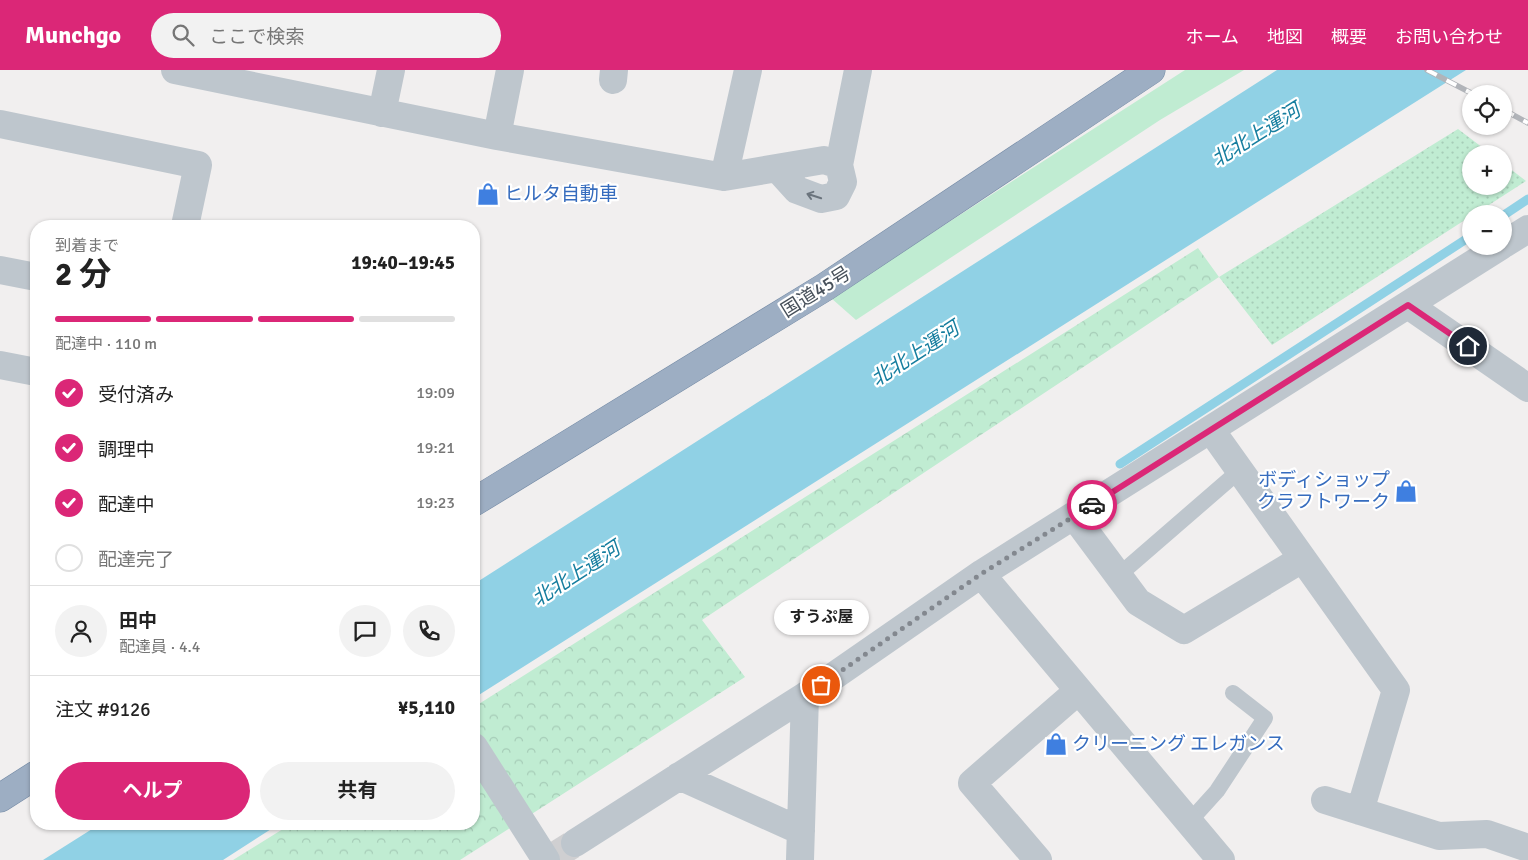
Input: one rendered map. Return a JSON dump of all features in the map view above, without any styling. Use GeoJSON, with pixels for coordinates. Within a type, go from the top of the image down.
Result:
{"type":"FeatureCollection","features":[{"type":"Feature","properties":{"kind":"highway","name":"国道45号"},"geometry":{"type":"LineString","coordinates":[[480,498],[825,287],[1151,70]]}},
{"type":"Feature","properties":{"kind":"highway"},"geometry":{"type":"LineString","coordinates":[[0,798],[30,779]]}},
{"type":"Feature","properties":{"kind":"street"},"geometry":{"type":"LineString","coordinates":[[175,70],[271,79],[382,113],[724,177],[824,160],[839,165]]}},
{"type":"Feature","properties":{"kind":"street"},"geometry":{"type":"LineString","coordinates":[[382,113],[391,70]]}},
{"type":"Feature","properties":{"kind":"street"},"geometry":{"type":"LineString","coordinates":[[497,136],[510,70]]}},
{"type":"Feature","properties":{"kind":"street"},"geometry":{"type":"LineString","coordinates":[[724,177],[748,70]]}},
{"type":"Feature","properties":{"kind":"street"},"geometry":{"type":"LineString","coordinates":[[778,169],[798,190],[821,199],[836,196],[844,182],[839,165],[858,70]]}},
{"type":"Feature","properties":{"kind":"street"},"geometry":{"type":"LineString","coordinates":[[0,124],[198,165],[185,220]]}},
{"type":"Feature","properties":{"kind":"street"},"geometry":{"type":"LineString","coordinates":[[1512,239],[1528,229]]}},
{"type":"Feature","properties":{"kind":"street"},"geometry":{"type":"LineString","coordinates":[[575,843],[805,696],[981,574],[1486,255]]}},
{"type":"Feature","properties":{"kind":"street"},"geometry":{"type":"LineString","coordinates":[[0,270],[30,276]]}},
{"type":"Feature","properties":{"kind":"street"},"geometry":{"type":"LineString","coordinates":[[1408,305],[1528,388]]}},
{"type":"Feature","properties":{"kind":"street"},"geometry":{"type":"LineString","coordinates":[[0,365],[30,371]]}},
{"type":"Feature","properties":{"kind":"street"},"geometry":{"type":"LineString","coordinates":[[1210,430],[1396,690],[1360,811]]}},
{"type":"Feature","properties":{"kind":"street"},"geometry":{"type":"LineString","coordinates":[[1074,516],[1138,602],[1184,630],[1302,558]]}},
{"type":"Feature","properties":{"kind":"street"},"geometry":{"type":"LineString","coordinates":[[981,574],[1221,860]]}},
{"type":"Feature","properties":{"kind":"street"},"geometry":{"type":"LineString","coordinates":[[1038,860],[972,783],[1078,691]]}},
{"type":"Feature","properties":{"kind":"street"},"geometry":{"type":"LineString","coordinates":[[800,860],[805,696]]}},
{"type":"Feature","properties":{"kind":"street"},"geometry":{"type":"LineString","coordinates":[[480,756],[546,860]]}},
{"type":"Feature","properties":{"kind":"street"},"geometry":{"type":"LineString","coordinates":[[679,776],[801,831]]}},
{"type":"Feature","properties":{"kind":"street"},"geometry":{"type":"LineString","coordinates":[[1325,800],[1439,836],[1487,834],[1528,848]]}},
{"type":"Feature","properties":{"kind":"lane"},"geometry":{"type":"LineString","coordinates":[[1119,575],[1239,471]]}},
{"type":"Feature","properties":{"kind":"lane"},"geometry":{"type":"LineString","coordinates":[[1189,822],[1217,790],[1265,718],[1233,693]]}},
{"type":"Feature","properties":{"kind":"green space"},"geometry":{"type":"Polygon","coordinates":[[[1185,70],[1244,70],[1160,120],[856,320],[831,298],[1185,70]]]}},
{"type":"Feature","properties":{"kind":"green space"},"geometry":{"type":"Polygon","coordinates":[[[1458,129],[1462,132],[1462,135],[1466,135],[1479,145],[1462,145],[1462,195],[1504,195],[1489,205],[1462,205],[1462,222],[1272,345],[1219,277],[1458,129]]]}},
{"type":"Feature","properties":{"kind":"green space"},"geometry":{"type":"Polygon","coordinates":[[[1512,170],[1526,181],[1512,190],[1512,170]]]}},
{"type":"Feature","properties":{"kind":"green space"},"geometry":{"type":"Polygon","coordinates":[[[1198,248],[1219,277],[702,620],[745,677],[460,860],[233,860],[281,830],[480,830],[480,703],[1198,248]]]}},
{"type":"Feature","properties":{"kind":"water","name":"北北上運河"},"geometry":{"type":"Polygon","coordinates":[[[1277,70],[1466,70],[480,694],[480,580],[1277,70]]]}},
{"type":"Feature","properties":{"kind":"water"},"geometry":{"type":"Polygon","coordinates":[[[90,830],[270,830],[223,860],[43,860],[90,830]]]}},
{"type":"Feature","properties":{"kind":"waterway"},"geometry":{"type":"LineString","coordinates":[[1512,210],[1528,199]]}},
{"type":"Feature","properties":{"kind":"waterway"},"geometry":{"type":"LineString","coordinates":[[1120,464],[1462,242]]}},
{"type":"Feature","properties":{"kind":"tunnel"},"geometry":{"type":"LineString","coordinates":[[548,860],[575,843]]}},
{"type":"Feature","properties":{"kind":"railway"},"geometry":{"type":"LineString","coordinates":[[1427,70],[1462,88]]}},
{"type":"Feature","properties":{"kind":"railway"},"geometry":{"type":"LineString","coordinates":[[1512,114],[1528,123]]}},
{"type":"Feature","properties":{"kind":"way so far"},"geometry":{"type":"LineString","coordinates":[[821,685],[981,574],[1092,505]]}},
{"type":"Feature","properties":{"kind":"place","name":"ヒルタ自動車"},"geometry":{"type":"Point","coordinates":[488,194]}},
{"type":"Feature","properties":{"kind":"place","name":"ボディショップ クラフトワーク"},"geometry":{"type":"Point","coordinates":[1406,491]}},
{"type":"Feature","properties":{"kind":"place","name":"すうぷ屋"},"geometry":{"type":"Point","coordinates":[821,685]}},
{"type":"Feature","properties":{"kind":"place","name":"クリーニング エレガンス"},"geometry":{"type":"Point","coordinates":[1056,744]}},
{"type":"Feature","properties":{"kind":"route"},"geometry":{"type":"LineString","coordinates":[[1092,505],[1408,305],[1468,346]]}}]}
